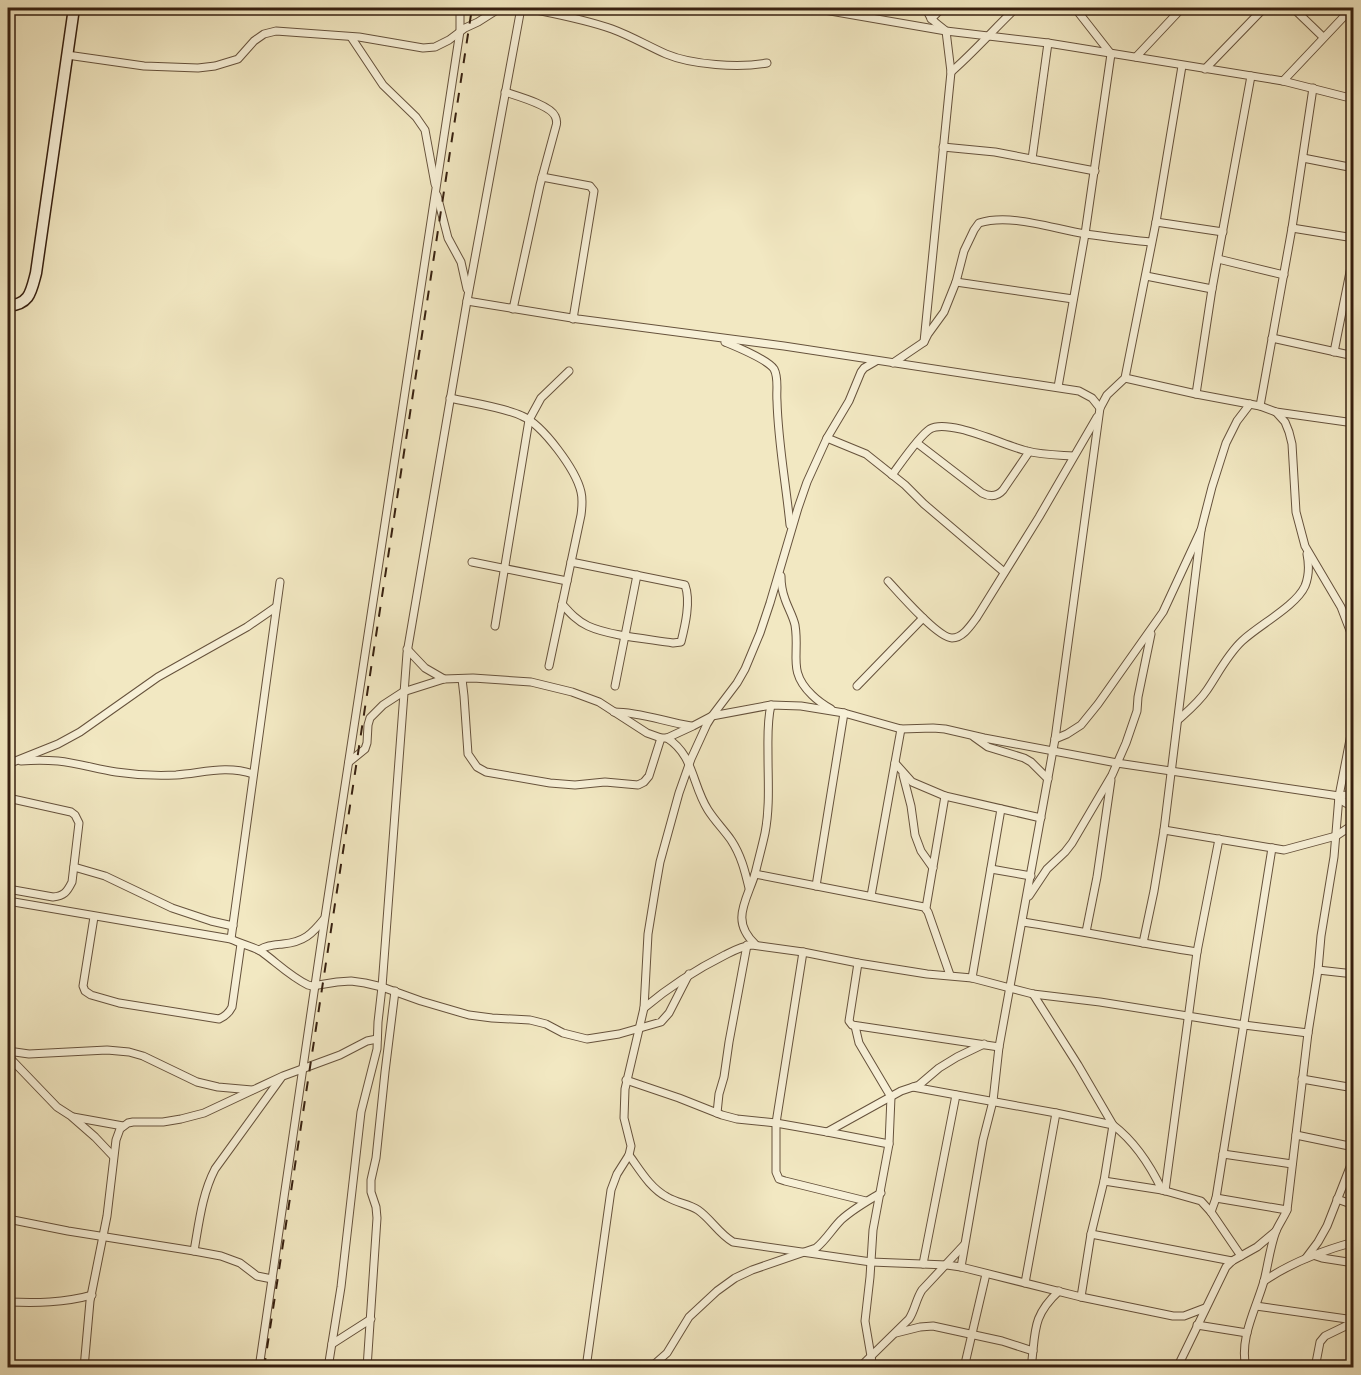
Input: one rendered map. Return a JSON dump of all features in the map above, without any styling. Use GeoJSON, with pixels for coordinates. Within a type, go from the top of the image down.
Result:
{"type":"FeatureCollection","features":[{"type":"Feature","properties":{"kind":"main road"},"geometry":{"type":"LineString","coordinates":[[8,306],[18,305],[26,300],[36,273],[74,8]]}},
{"type":"Feature","properties":{"kind":"street"},"geometry":{"type":"LineString","coordinates":[[259,1368],[460,31],[460,8]]}},
{"type":"Feature","properties":{"kind":"street"},"geometry":{"type":"LineString","coordinates":[[68,55],[144,66],[198,68],[238,59],[254,41],[264,34],[276,31],[351,37],[423,48],[435,47],[500,8]]}},
{"type":"Feature","properties":{"kind":"street"},"geometry":{"type":"LineString","coordinates":[[328,1368],[341,1287],[361,1112],[376,1057],[407,649],[467,298],[520,8]]}},
{"type":"Feature","properties":{"kind":"street"},"geometry":{"type":"LineString","coordinates":[[526,8],[587,21],[612,29],[668,55],[682,59],[737,67],[767,63]]}},
{"type":"Feature","properties":{"kind":"street"},"geometry":{"type":"LineString","coordinates":[[813,8],[946,31],[1048,43],[1283,81],[1353,99]]}},
{"type":"Feature","properties":{"kind":"street"},"geometry":{"type":"LineString","coordinates":[[924,342],[951,72],[946,31],[931,19],[927,8]]}},
{"type":"Feature","properties":{"kind":"street"},"geometry":{"type":"LineString","coordinates":[[931,19],[942,8]]}},
{"type":"Feature","properties":{"kind":"street"},"geometry":{"type":"LineString","coordinates":[[951,72],[974,52],[1016,8]]}},
{"type":"Feature","properties":{"kind":"street"},"geometry":{"type":"LineString","coordinates":[[1058,387],[1085,234],[1111,54],[1075,8]]}},
{"type":"Feature","properties":{"kind":"street"},"geometry":{"type":"LineString","coordinates":[[1168,8],[1175,14]]}},
{"type":"Feature","properties":{"kind":"street"},"geometry":{"type":"LineString","coordinates":[[1136,57],[1182,8]]}},
{"type":"Feature","properties":{"kind":"street"},"geometry":{"type":"LineString","coordinates":[[1205,69],[1264,8]]}},
{"type":"Feature","properties":{"kind":"street"},"geometry":{"type":"LineString","coordinates":[[1293,8],[1323,38]]}},
{"type":"Feature","properties":{"kind":"street"},"geometry":{"type":"LineString","coordinates":[[1283,81],[1352,8]]}},
{"type":"Feature","properties":{"kind":"street"},"geometry":{"type":"LineString","coordinates":[[351,37],[383,85],[416,117],[425,130],[436,191],[448,238],[461,262],[467,298]]}},
{"type":"Feature","properties":{"kind":"street"},"geometry":{"type":"LineString","coordinates":[[1032,159],[1048,43]]}},
{"type":"Feature","properties":{"kind":"street"},"geometry":{"type":"LineString","coordinates":[[888,581],[923,618],[946,637],[958,637],[966,632],[1039,517],[1107,395],[1125,378],[1156,222],[1182,66]]}},
{"type":"Feature","properties":{"kind":"street"},"geometry":{"type":"LineString","coordinates":[[1196,394],[1212,289],[1251,76]]}},
{"type":"Feature","properties":{"kind":"street"},"geometry":{"type":"LineString","coordinates":[[1260,406],[1293,228],[1313,88]]}},
{"type":"Feature","properties":{"kind":"street"},"geometry":{"type":"LineString","coordinates":[[505,92],[549,110],[555,115],[556,126],[542,177],[513,309]]}},
{"type":"Feature","properties":{"kind":"street"},"geometry":{"type":"LineString","coordinates":[[943,147],[995,152],[1095,171]]}},
{"type":"Feature","properties":{"kind":"street"},"geometry":{"type":"LineString","coordinates":[[1303,158],[1353,168]]}},
{"type":"Feature","properties":{"kind":"street"},"geometry":{"type":"LineString","coordinates":[[542,177],[591,186],[594,191],[573,319]]}},
{"type":"Feature","properties":{"kind":"street"},"geometry":{"type":"LineString","coordinates":[[893,363],[924,342],[944,312],[956,282],[964,251],[974,231],[982,222],[1016,221],[1085,234],[1151,242]]}},
{"type":"Feature","properties":{"kind":"street"},"geometry":{"type":"LineString","coordinates":[[1156,222],[1223,232]]}},
{"type":"Feature","properties":{"kind":"street"},"geometry":{"type":"LineString","coordinates":[[1293,228],[1353,238]]}},
{"type":"Feature","properties":{"kind":"street"},"geometry":{"type":"LineString","coordinates":[[1334,352],[1353,252]]}},
{"type":"Feature","properties":{"kind":"street"},"geometry":{"type":"LineString","coordinates":[[1218,259],[1284,275]]}},
{"type":"Feature","properties":{"kind":"street"},"geometry":{"type":"LineString","coordinates":[[1146,276],[1212,289]]}},
{"type":"Feature","properties":{"kind":"street"},"geometry":{"type":"LineString","coordinates":[[956,282],[1072,300]]}},
{"type":"Feature","properties":{"kind":"street"},"geometry":{"type":"LineString","coordinates":[[467,298],[513,309],[573,319],[795,348],[1058,387],[1085,393],[1092,398],[1100,410],[1055,739],[999,1047],[993,1101],[961,1267]]}},
{"type":"Feature","properties":{"kind":"street"},"geometry":{"type":"LineString","coordinates":[[1344,302],[1353,304]]}},
{"type":"Feature","properties":{"kind":"street"},"geometry":{"type":"LineString","coordinates":[[718,338],[763,360],[775,370],[778,419],[791,531]]}},
{"type":"Feature","properties":{"kind":"street"},"geometry":{"type":"LineString","coordinates":[[1272,338],[1353,356]]}},
{"type":"Feature","properties":{"kind":"street"},"geometry":{"type":"LineString","coordinates":[[586,1368],[611,1190],[617,1174],[629,1155],[631,1146],[624,1111],[626,1080],[644,1008],[648,934],[660,862],[679,793],[689,763],[712,716],[745,669],[760,633],[807,482],[827,438],[849,400],[861,372],[876,361]]}},
{"type":"Feature","properties":{"kind":"street"},"geometry":{"type":"LineString","coordinates":[[495,626],[529,420],[541,398],[569,371]]}},
{"type":"Feature","properties":{"kind":"street"},"geometry":{"type":"LineString","coordinates":[[1125,378],[1260,406],[1276,412],[1353,423]]}},
{"type":"Feature","properties":{"kind":"street"},"geometry":{"type":"LineString","coordinates":[[450,398],[515,413],[529,420],[540,429],[575,475],[581,492],[581,515],[549,666]]}},
{"type":"Feature","properties":{"kind":"street"},"geometry":{"type":"LineString","coordinates":[[1143,943],[1164,830],[1201,530],[1226,443],[1237,421],[1250,404]]}},
{"type":"Feature","properties":{"kind":"street"},"geometry":{"type":"LineString","coordinates":[[1178,720],[1206,692],[1228,657],[1241,642],[1283,609],[1305,586],[1308,558],[1296,512],[1292,444],[1285,422],[1276,412]]}},
{"type":"Feature","properties":{"kind":"street"},"geometry":{"type":"LineString","coordinates":[[892,475],[922,435],[939,425],[1029,452],[1073,456]]}},
{"type":"Feature","properties":{"kind":"street"},"geometry":{"type":"LineString","coordinates":[[827,438],[866,454],[1004,572]]}},
{"type":"Feature","properties":{"kind":"street"},"geometry":{"type":"LineString","coordinates":[[917,442],[982,493],[993,496],[1003,490],[1029,452]]}},
{"type":"Feature","properties":{"kind":"street"},"geometry":{"type":"LineString","coordinates":[[1055,739],[1081,725],[1153,628],[1163,612],[1201,530]]}},
{"type":"Feature","properties":{"kind":"street"},"geometry":{"type":"LineString","coordinates":[[1305,546],[1341,607],[1353,641]]}},
{"type":"Feature","properties":{"kind":"street"},"geometry":{"type":"LineString","coordinates":[[472,562],[567,581]]}},
{"type":"Feature","properties":{"kind":"street"},"geometry":{"type":"LineString","coordinates":[[562,604],[573,616],[588,626],[626,635],[673,643],[681,642],[685,623],[687,591],[685,585],[571,562]]}},
{"type":"Feature","properties":{"kind":"street"},"geometry":{"type":"LineString","coordinates":[[780,570],[785,601],[795,626],[799,680],[821,703],[835,711]]}},
{"type":"Feature","properties":{"kind":"street"},"geometry":{"type":"LineString","coordinates":[[615,686],[638,575]]}},
{"type":"Feature","properties":{"kind":"street"},"geometry":{"type":"LineString","coordinates":[[231,939],[280,582]]}},
{"type":"Feature","properties":{"kind":"street"},"geometry":{"type":"LineString","coordinates":[[8,764],[58,744],[80,732],[158,677],[247,627],[276,607]]}},
{"type":"Feature","properties":{"kind":"street"},"geometry":{"type":"LineString","coordinates":[[857,686],[923,618]]}},
{"type":"Feature","properties":{"kind":"street"},"geometry":{"type":"LineString","coordinates":[[1026,901],[1047,869],[1072,843],[1112,775],[1137,711],[1153,628]]}},
{"type":"Feature","properties":{"kind":"street"},"geometry":{"type":"LineString","coordinates":[[407,649],[425,668],[444,680]]}},
{"type":"Feature","properties":{"kind":"street"},"geometry":{"type":"LineString","coordinates":[[349,762],[366,746],[370,718],[383,705],[403,692],[444,680],[462,678],[531,682],[572,692],[599,702],[647,733],[679,746],[689,763],[708,810],[730,838],[741,858],[749,888]]}},
{"type":"Feature","properties":{"kind":"street"},"geometry":{"type":"LineString","coordinates":[[462,678],[468,754],[473,764],[481,770],[550,783],[575,785],[605,782],[638,785],[649,776],[664,738],[712,716],[771,705],[801,706],[844,712],[901,729],[945,729],[1117,763],[1339,797],[1353,793]]}},
{"type":"Feature","properties":{"kind":"street"},"geometry":{"type":"LineString","coordinates":[[756,945],[747,937],[742,923],[743,907],[765,834],[768,806],[767,731],[771,705]]}},
{"type":"Feature","properties":{"kind":"street"},"geometry":{"type":"LineString","coordinates":[[614,712],[626,712],[693,726]]}},
{"type":"Feature","properties":{"kind":"street"},"geometry":{"type":"LineString","coordinates":[[816,886],[844,712]]}},
{"type":"Feature","properties":{"kind":"street"},"geometry":{"type":"LineString","coordinates":[[1246,1368],[1244,1359],[1249,1323],[1264,1281],[1276,1231],[1287,1210],[1308,1033],[1334,857],[1339,797],[1353,719]]}},
{"type":"Feature","properties":{"kind":"street"},"geometry":{"type":"LineString","coordinates":[[871,896],[901,729]]}},
{"type":"Feature","properties":{"kind":"street"},"geometry":{"type":"LineString","coordinates":[[972,735],[988,747],[1031,762],[1048,779]]}},
{"type":"Feature","properties":{"kind":"street"},"geometry":{"type":"LineString","coordinates":[[16,761],[61,761],[146,775],[176,775],[230,769],[253,774]]}},
{"type":"Feature","properties":{"kind":"street"},"geometry":{"type":"LineString","coordinates":[[895,763],[912,782],[945,796],[1041,818]]}},
{"type":"Feature","properties":{"kind":"street"},"geometry":{"type":"LineString","coordinates":[[902,772],[911,806],[915,835],[921,851],[933,868]]}},
{"type":"Feature","properties":{"kind":"street"},"geometry":{"type":"LineString","coordinates":[[1086,932],[1097,877],[1112,775]]}},
{"type":"Feature","properties":{"kind":"street"},"geometry":{"type":"LineString","coordinates":[[945,796],[926,908],[950,975]]}},
{"type":"Feature","properties":{"kind":"street"},"geometry":{"type":"LineString","coordinates":[[1339,797],[1353,808]]}},
{"type":"Feature","properties":{"kind":"street"},"geometry":{"type":"LineString","coordinates":[[8,798],[71,812],[79,823],[72,882],[68,891],[61,896],[53,897],[8,889]]}},
{"type":"Feature","properties":{"kind":"street"},"geometry":{"type":"LineString","coordinates":[[972,978],[1001,809]]}},
{"type":"Feature","properties":{"kind":"street"},"geometry":{"type":"LineString","coordinates":[[1164,830],[1290,850],[1336,836],[1353,824]]}},
{"type":"Feature","properties":{"kind":"street"},"geometry":{"type":"LineString","coordinates":[[1163,1191],[1197,952],[1219,839]]}},
{"type":"Feature","properties":{"kind":"street"},"geometry":{"type":"LineString","coordinates":[[1211,1212],[1216,1198],[1272,848]]}},
{"type":"Feature","properties":{"kind":"street"},"geometry":{"type":"LineString","coordinates":[[74,867],[105,876],[172,908],[233,926]]}},
{"type":"Feature","properties":{"kind":"street"},"geometry":{"type":"LineString","coordinates":[[991,869],[1031,876]]}},
{"type":"Feature","properties":{"kind":"street"},"geometry":{"type":"LineString","coordinates":[[754,874],[926,908]]}},
{"type":"Feature","properties":{"kind":"street"},"geometry":{"type":"LineString","coordinates":[[8,901],[231,939],[259,950],[279,967],[312,986],[351,981],[382,987],[469,1015],[530,1020],[562,1033],[587,1039],[640,1029],[664,1020],[689,974]]}},
{"type":"Feature","properties":{"kind":"street"},"geometry":{"type":"LineString","coordinates":[[94,917],[83,986],[85,991],[91,995],[119,1003],[219,1019],[225,1017],[232,1006],[241,944]]}},
{"type":"Feature","properties":{"kind":"street"},"geometry":{"type":"LineString","coordinates":[[259,950],[270,945],[285,944],[307,938],[325,917]]}},
{"type":"Feature","properties":{"kind":"street"},"geometry":{"type":"LineString","coordinates":[[1023,922],[1197,952]]}},
{"type":"Feature","properties":{"kind":"street"},"geometry":{"type":"LineString","coordinates":[[644,1008],[689,974],[747,945],[756,945],[927,974],[972,978],[1033,994],[1308,1033]]}},
{"type":"Feature","properties":{"kind":"street"},"geometry":{"type":"LineString","coordinates":[[717,1113],[747,945]]}},
{"type":"Feature","properties":{"kind":"street"},"geometry":{"type":"LineString","coordinates":[[803,952],[776,1123],[776,1172],[779,1179],[785,1182],[866,1201]]}},
{"type":"Feature","properties":{"kind":"street"},"geometry":{"type":"LineString","coordinates":[[858,963],[849,1021],[855,1026],[999,1047]]}},
{"type":"Feature","properties":{"kind":"street"},"geometry":{"type":"LineString","coordinates":[[1318,970],[1353,974]]}},
{"type":"Feature","properties":{"kind":"street"},"geometry":{"type":"LineString","coordinates":[[367,1368],[376,1218],[371,1180],[376,1158],[395,991]]}},
{"type":"Feature","properties":{"kind":"street"},"geometry":{"type":"LineString","coordinates":[[1033,994],[1113,1125],[1081,1297]]}},
{"type":"Feature","properties":{"kind":"street"},"geometry":{"type":"LineString","coordinates":[[855,1026],[858,1043],[891,1097],[889,1144],[873,1230],[865,1321],[873,1368]]}},
{"type":"Feature","properties":{"kind":"street"},"geometry":{"type":"LineString","coordinates":[[70,1116],[123,1126],[133,1122],[163,1122],[182,1119],[204,1113],[283,1076],[340,1055],[367,1041],[377,1039]]}},
{"type":"Feature","properties":{"kind":"street"},"geometry":{"type":"LineString","coordinates":[[827,1132],[901,1091],[918,1085],[948,1063],[984,1044]]}},
{"type":"Feature","properties":{"kind":"street"},"geometry":{"type":"LineString","coordinates":[[8,1051],[29,1054],[107,1050],[129,1052],[143,1056],[197,1082],[218,1087],[254,1090]]}},
{"type":"Feature","properties":{"kind":"street"},"geometry":{"type":"LineString","coordinates":[[8,1056],[57,1107],[113,1156]]}},
{"type":"Feature","properties":{"kind":"street"},"geometry":{"type":"LineString","coordinates":[[194,1251],[205,1192],[212,1175],[283,1076]]}},
{"type":"Feature","properties":{"kind":"street"},"geometry":{"type":"LineString","coordinates":[[1302,1079],[1353,1088]]}},
{"type":"Feature","properties":{"kind":"street"},"geometry":{"type":"LineString","coordinates":[[626,1080],[737,1119],[776,1123],[889,1144]]}},
{"type":"Feature","properties":{"kind":"street"},"geometry":{"type":"LineString","coordinates":[[913,1087],[1113,1125],[1141,1154],[1163,1191]]}},
{"type":"Feature","properties":{"kind":"street"},"geometry":{"type":"LineString","coordinates":[[923,1264],[956,1095]]}},
{"type":"Feature","properties":{"kind":"street"},"geometry":{"type":"LineString","coordinates":[[1025,1283],[1056,1113]]}},
{"type":"Feature","properties":{"kind":"street"},"geometry":{"type":"LineString","coordinates":[[84,1367],[88,1320],[104,1236],[113,1156],[118,1133],[123,1126]]}},
{"type":"Feature","properties":{"kind":"street"},"geometry":{"type":"LineString","coordinates":[[1296,1135],[1353,1146]]}},
{"type":"Feature","properties":{"kind":"street"},"geometry":{"type":"LineString","coordinates":[[1223,1154],[1292,1164]]}},
{"type":"Feature","properties":{"kind":"street"},"geometry":{"type":"LineString","coordinates":[[629,1155],[652,1186],[666,1197],[696,1209],[733,1242],[871,1262],[961,1267],[1081,1297],[1173,1316],[1184,1316],[1205,1308]]}},
{"type":"Feature","properties":{"kind":"street"},"geometry":{"type":"LineString","coordinates":[[1309,1256],[1327,1226],[1353,1157]]}},
{"type":"Feature","properties":{"kind":"street"},"geometry":{"type":"LineString","coordinates":[[1104,1181],[1163,1191],[1201,1201],[1241,1256]]}},
{"type":"Feature","properties":{"kind":"street"},"geometry":{"type":"LineString","coordinates":[[650,1368],[667,1353],[689,1317],[717,1291],[735,1278],[752,1270],[816,1248],[840,1222],[866,1201],[881,1193]]}},
{"type":"Feature","properties":{"kind":"street"},"geometry":{"type":"LineString","coordinates":[[1216,1198],[1287,1210]]}},
{"type":"Feature","properties":{"kind":"street"},"geometry":{"type":"LineString","coordinates":[[1337,1199],[1353,1204]]}},
{"type":"Feature","properties":{"kind":"street"},"geometry":{"type":"LineString","coordinates":[[8,1219],[68,1232],[221,1256],[240,1263],[256,1275],[272,1279]]}},
{"type":"Feature","properties":{"kind":"street"},"geometry":{"type":"LineString","coordinates":[[1177,1368],[1226,1267],[1257,1247],[1276,1231]]}},
{"type":"Feature","properties":{"kind":"street"},"geometry":{"type":"LineString","coordinates":[[1091,1234],[1232,1261]]}},
{"type":"Feature","properties":{"kind":"street"},"geometry":{"type":"LineString","coordinates":[[1264,1281],[1309,1256],[1353,1242]]}},
{"type":"Feature","properties":{"kind":"street"},"geometry":{"type":"LineString","coordinates":[[860,1368],[909,1319],[919,1294],[964,1245]]}},
{"type":"Feature","properties":{"kind":"street"},"geometry":{"type":"LineString","coordinates":[[1309,1256],[1353,1263]]}},
{"type":"Feature","properties":{"kind":"street"},"geometry":{"type":"LineString","coordinates":[[964,1368],[986,1274]]}},
{"type":"Feature","properties":{"kind":"street"},"geometry":{"type":"LineString","coordinates":[[1031,1368],[1036,1323],[1048,1302],[1059,1291]]}},
{"type":"Feature","properties":{"kind":"street"},"geometry":{"type":"LineString","coordinates":[[8,1302],[58,1302],[92,1295]]}},
{"type":"Feature","properties":{"kind":"street"},"geometry":{"type":"LineString","coordinates":[[1256,1306],[1353,1321]]}},
{"type":"Feature","properties":{"kind":"street"},"geometry":{"type":"LineString","coordinates":[[332,1344],[371,1319]]}},
{"type":"Feature","properties":{"kind":"street"},"geometry":{"type":"LineString","coordinates":[[1315,1368],[1320,1342],[1325,1336],[1353,1321]]}},
{"type":"Feature","properties":{"kind":"street"},"geometry":{"type":"LineString","coordinates":[[1197,1325],[1247,1333]]}},
{"type":"Feature","properties":{"kind":"street"},"geometry":{"type":"LineString","coordinates":[[894,1334],[933,1326],[1002,1341],[1033,1351]]}},
{"type":"Feature","properties":{"kind":"railway"},"geometry":{"type":"LineString","coordinates":[[264,1368],[472,8]]}}]}
